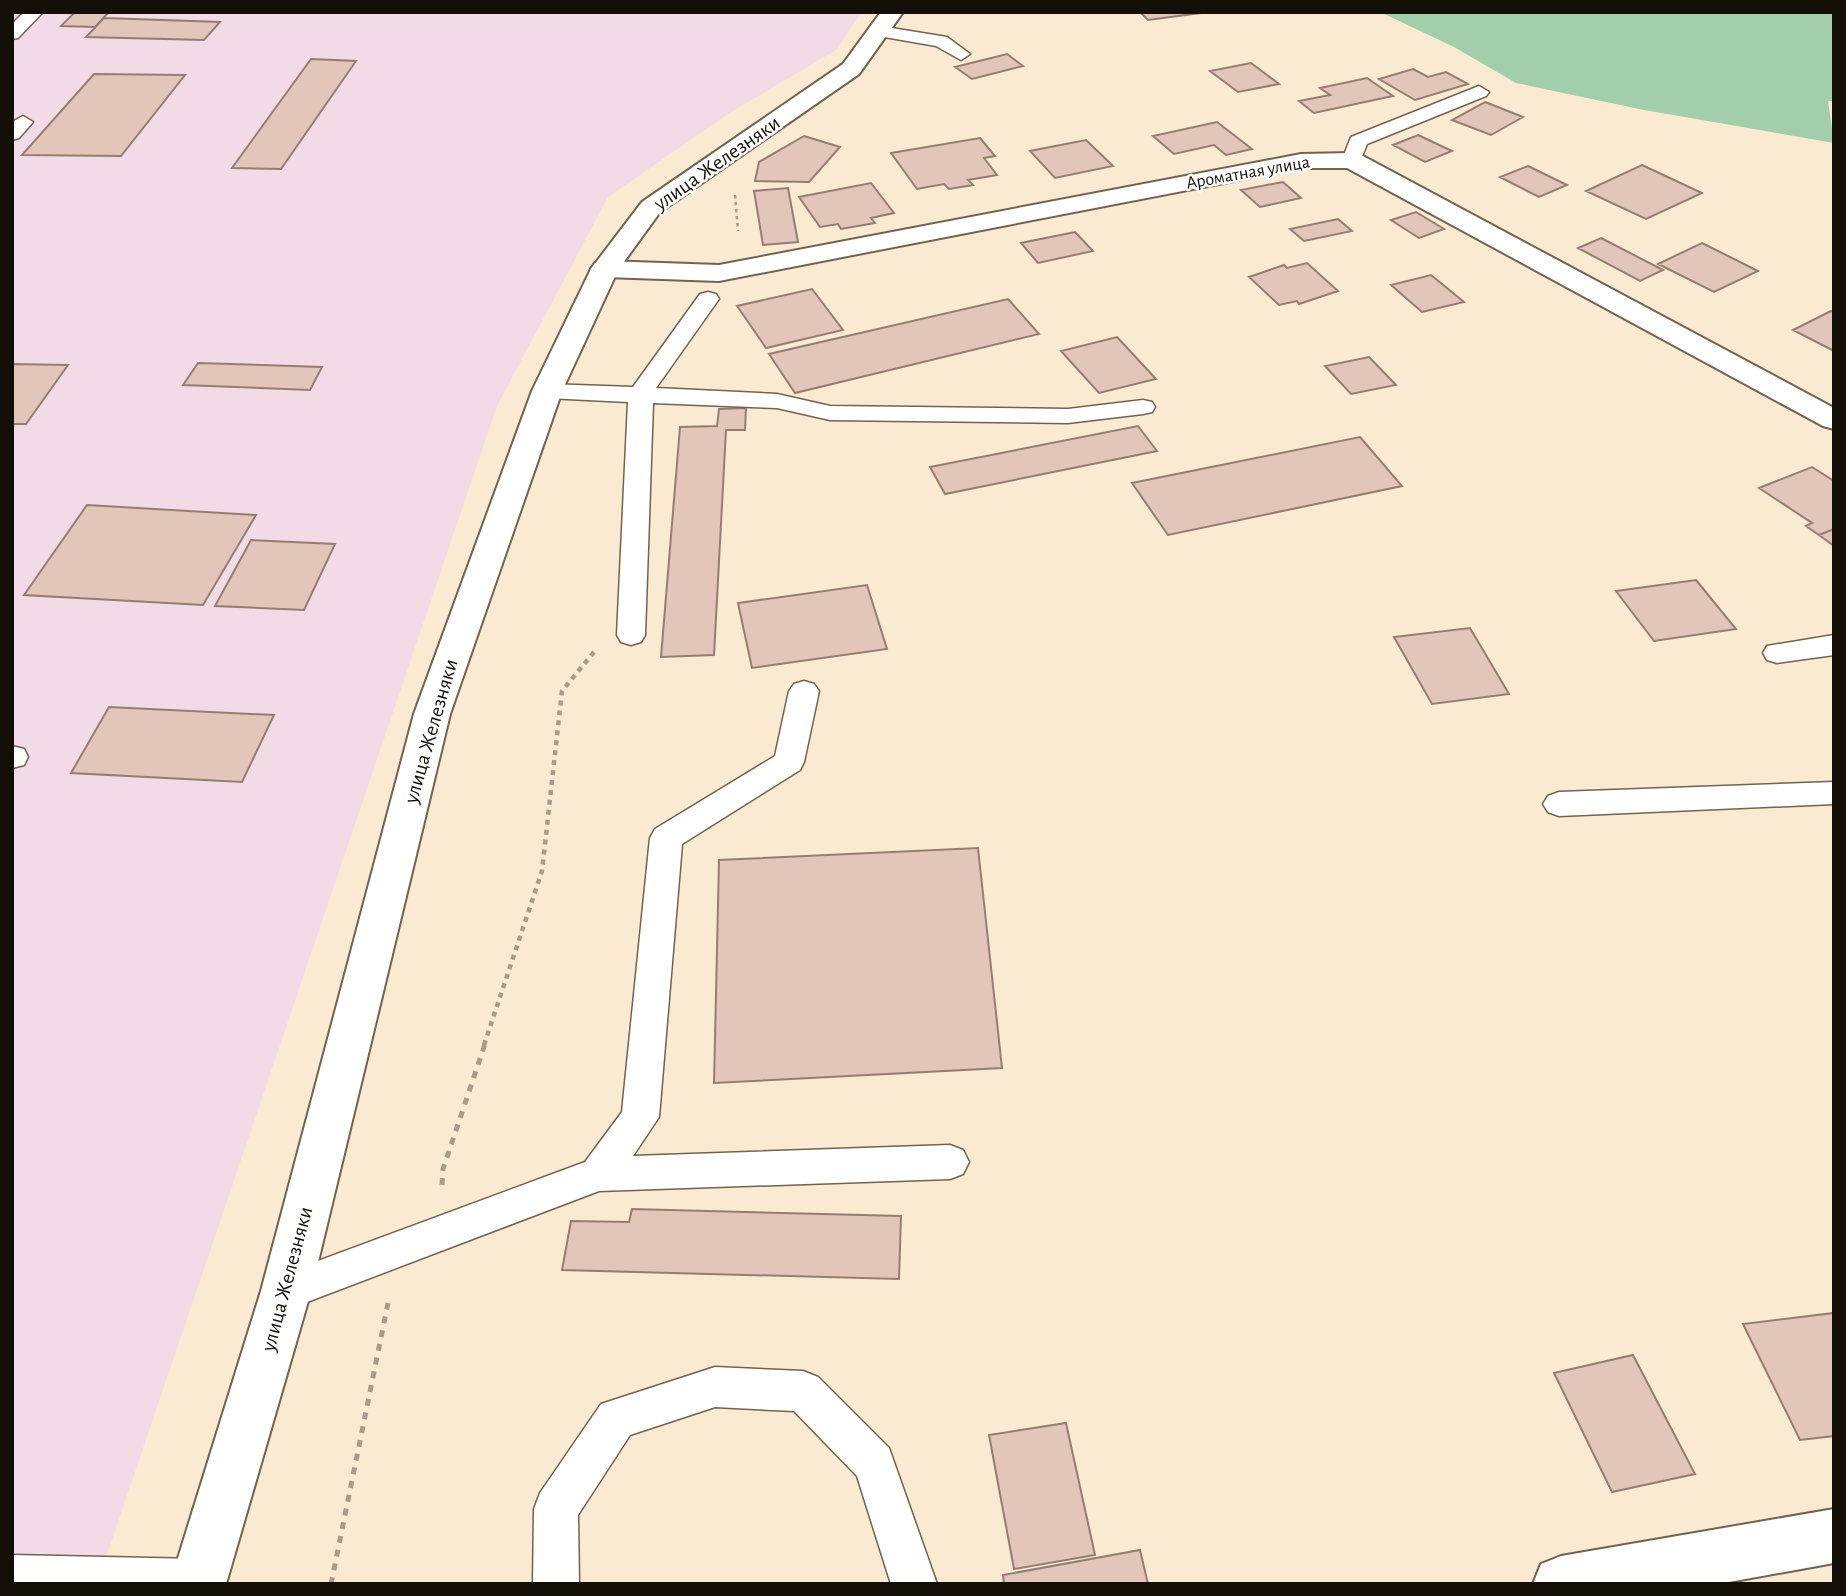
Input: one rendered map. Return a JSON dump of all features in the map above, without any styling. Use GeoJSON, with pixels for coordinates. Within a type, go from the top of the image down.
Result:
{"type":"FeatureCollection","features":[{"type":"Feature","properties":{"kind":"street","name":"улица Железняки"},"geometry":{"type":"LineString","coordinates":[[198,1583],[286,1291],[432,714],[547,391],[605,269],[651,207],[851,69],[886,22]]}},
{"type":"Feature","properties":{"kind":"street","name":"Ароматная улица"},"geometry":{"type":"LineString","coordinates":[[605,269],[719,273],[1301,162],[1352,160]]}},
{"type":"Feature","properties":{"kind":"street"},"geometry":{"type":"LineString","coordinates":[[1352,160],[1834,420]]}},
{"type":"Feature","properties":{"kind":"street"},"geometry":{"type":"LineString","coordinates":[[1562,1584],[1834,1536]]}},
{"type":"Feature","properties":{"kind":"lane"},"geometry":{"type":"LineString","coordinates":[[12,34],[34,12]]}},
{"type":"Feature","properties":{"kind":"lane"},"geometry":{"type":"LineString","coordinates":[[886,22],[942,41],[961,54]]}},
{"type":"Feature","properties":{"kind":"lane"},"geometry":{"type":"LineString","coordinates":[[1352,160],[1358,141],[1479,92]]}},
{"type":"Feature","properties":{"kind":"lane"},"geometry":{"type":"LineString","coordinates":[[631,635],[641,393],[708,299]]}},
{"type":"Feature","properties":{"kind":"lane"},"geometry":{"type":"LineString","coordinates":[[547,391],[777,401],[831,413],[1068,416],[1143,407]]}},
{"type":"Feature","properties":{"kind":"lane"},"geometry":{"type":"LineString","coordinates":[[1777,653],[1834,645]]}},
{"type":"Feature","properties":{"kind":"lane"},"geometry":{"type":"LineString","coordinates":[[598,1174],[640,1117],[666,838],[789,762],[804,691]]}},
{"type":"Feature","properties":{"kind":"lane"},"geometry":{"type":"LineString","coordinates":[[1559,804],[1834,793]]}},
{"type":"Feature","properties":{"kind":"lane"},"geometry":{"type":"LineString","coordinates":[[286,1291],[598,1174],[950,1162]]}},
{"type":"Feature","properties":{"kind":"lane"},"geometry":{"type":"LineString","coordinates":[[556,1584],[556,1509],[616,1419],[715,1387],[803,1391],[874,1463],[914,1584]]}},
{"type":"Feature","properties":{"kind":"lane"},"geometry":{"type":"LineString","coordinates":[[12,1578],[198,1583]]}},
{"type":"Feature","properties":{"kind":"path"},"geometry":{"type":"LineString","coordinates":[[331,1584],[386,1306],[440,1233],[443,1169],[542,871],[562,691],[601,642],[631,635]]}},
{"type":"Feature","properties":{"kind":"shaded area"},"geometry":{"type":"Polygon","coordinates":[[[12,12],[862,12],[836,50],[728,114],[608,197],[497,406],[97,1584],[12,1584],[12,12]]]}},
{"type":"Feature","properties":{"kind":"green space"},"geometry":{"type":"Polygon","coordinates":[[[1380,12],[1834,12],[1834,101],[1828,101],[1834,143],[1644,110],[1516,83],[1454,47],[1380,12]]]}},
{"type":"Feature","properties":{"kind":"building"},"geometry":{"type":"Polygon","coordinates":[[[75,12],[109,12],[95,27],[61,26],[75,12]]]}},
{"type":"Feature","properties":{"kind":"building"},"geometry":{"type":"Polygon","coordinates":[[[1140,12],[1200,12],[1201,13],[1148,20],[1140,12]]]}},
{"type":"Feature","properties":{"kind":"building"},"geometry":{"type":"Polygon","coordinates":[[[104,18],[220,22],[204,40],[86,37],[104,18]]]}},
{"type":"Feature","properties":{"kind":"building"},"geometry":{"type":"Polygon","coordinates":[[[1007,54],[1023,66],[972,79],[955,67],[1007,54]]]}},
{"type":"Feature","properties":{"kind":"building"},"geometry":{"type":"Polygon","coordinates":[[[311,59],[356,61],[281,169],[232,168],[311,59]]]}},
{"type":"Feature","properties":{"kind":"building"},"geometry":{"type":"Polygon","coordinates":[[[1251,63],[1279,84],[1238,92],[1210,71],[1251,63]]]}},
{"type":"Feature","properties":{"kind":"building"},"geometry":{"type":"Polygon","coordinates":[[[1413,69],[1428,77],[1446,72],[1468,84],[1415,100],[1379,79],[1413,69]]]}},
{"type":"Feature","properties":{"kind":"building"},"geometry":{"type":"Polygon","coordinates":[[[94,74],[185,75],[121,156],[22,155],[94,74]]]}},
{"type":"Feature","properties":{"kind":"building"},"geometry":{"type":"Polygon","coordinates":[[[1367,78],[1393,96],[1314,113],[1299,101],[1330,95],[1320,88],[1367,78]]]}},
{"type":"Feature","properties":{"kind":"building"},"geometry":{"type":"Polygon","coordinates":[[[1485,102],[1523,117],[1491,135],[1452,120],[1485,102]]]}},
{"type":"Feature","properties":{"kind":"building"},"geometry":{"type":"Polygon","coordinates":[[[1217,122],[1252,149],[1226,155],[1214,145],[1174,154],[1153,136],[1217,122]]]}},
{"type":"Feature","properties":{"kind":"building"},"geometry":{"type":"Polygon","coordinates":[[[1418,135],[1452,151],[1425,162],[1393,145],[1418,135]]]}},
{"type":"Feature","properties":{"kind":"building"},"geometry":{"type":"Polygon","coordinates":[[[804,136],[840,147],[809,182],[755,181],[759,162],[804,136]]]}},
{"type":"Feature","properties":{"kind":"building"},"geometry":{"type":"Polygon","coordinates":[[[980,138],[995,156],[984,158],[997,175],[968,180],[973,185],[949,189],[944,184],[917,189],[891,153],[980,138]]]}},
{"type":"Feature","properties":{"kind":"building"},"geometry":{"type":"Polygon","coordinates":[[[1086,140],[1113,166],[1055,178],[1030,151],[1086,140]]]}},
{"type":"Feature","properties":{"kind":"building"},"geometry":{"type":"Polygon","coordinates":[[[1642,165],[1702,193],[1646,219],[1586,191],[1642,165]]]}},
{"type":"Feature","properties":{"kind":"building"},"geometry":{"type":"Polygon","coordinates":[[[1528,166],[1567,185],[1539,197],[1500,177],[1528,166]]]}},
{"type":"Feature","properties":{"kind":"building"},"geometry":{"type":"Polygon","coordinates":[[[1283,182],[1301,198],[1260,207],[1241,190],[1283,182]]]}},
{"type":"Feature","properties":{"kind":"building"},"geometry":{"type":"Polygon","coordinates":[[[871,183],[894,213],[871,218],[875,223],[841,229],[838,224],[820,227],[799,197],[871,183]]]}},
{"type":"Feature","properties":{"kind":"building"},"geometry":{"type":"Polygon","coordinates":[[[788,188],[798,242],[763,245],[754,191],[788,188]]]}},
{"type":"Feature","properties":{"kind":"building"},"geometry":{"type":"Polygon","coordinates":[[[1416,212],[1444,229],[1419,238],[1391,220],[1416,212]]]}},
{"type":"Feature","properties":{"kind":"building"},"geometry":{"type":"Polygon","coordinates":[[[1338,219],[1352,231],[1304,241],[1290,229],[1338,219]]]}},
{"type":"Feature","properties":{"kind":"building"},"geometry":{"type":"Polygon","coordinates":[[[1075,232],[1093,251],[1038,263],[1021,243],[1075,232]]]}},
{"type":"Feature","properties":{"kind":"building"},"geometry":{"type":"Polygon","coordinates":[[[1601,238],[1663,270],[1640,281],[1578,248],[1601,238]]]}},
{"type":"Feature","properties":{"kind":"building"},"geometry":{"type":"Polygon","coordinates":[[[1702,243],[1758,271],[1714,292],[1658,264],[1702,243]]]}},
{"type":"Feature","properties":{"kind":"building"},"geometry":{"type":"Polygon","coordinates":[[[1307,263],[1338,291],[1299,304],[1297,301],[1279,305],[1249,277],[1284,265],[1287,268],[1307,263]]]}},
{"type":"Feature","properties":{"kind":"building"},"geometry":{"type":"Polygon","coordinates":[[[1431,275],[1464,302],[1422,312],[1391,285],[1431,275]]]}},
{"type":"Feature","properties":{"kind":"building"},"geometry":{"type":"Polygon","coordinates":[[[812,289],[843,330],[766,348],[737,306],[812,289]]]}},
{"type":"Feature","properties":{"kind":"building"},"geometry":{"type":"Polygon","coordinates":[[[1008,299],[1039,334],[795,393],[769,354],[1008,299]]]}},
{"type":"Feature","properties":{"kind":"building"},"geometry":{"type":"Polygon","coordinates":[[[1831,311],[1834,313],[1834,351],[1793,330],[1831,311]]]}},
{"type":"Feature","properties":{"kind":"building"},"geometry":{"type":"Polygon","coordinates":[[[1117,337],[1156,379],[1099,393],[1061,351],[1117,337]]]}},
{"type":"Feature","properties":{"kind":"building"},"geometry":{"type":"Polygon","coordinates":[[[1369,357],[1396,385],[1351,394],[1325,366],[1369,357]]]}},
{"type":"Feature","properties":{"kind":"building"},"geometry":{"type":"Polygon","coordinates":[[[198,363],[322,367],[310,390],[183,385],[198,363]]]}},
{"type":"Feature","properties":{"kind":"building"},"geometry":{"type":"Polygon","coordinates":[[[12,364],[68,365],[26,424],[12,424],[12,364]]]}},
{"type":"Feature","properties":{"kind":"building"},"geometry":{"type":"Polygon","coordinates":[[[746,408],[745,430],[726,430],[714,655],[661,657],[680,427],[717,426],[719,409],[746,408]]]}},
{"type":"Feature","properties":{"kind":"building"},"geometry":{"type":"Polygon","coordinates":[[[1138,426],[1157,451],[945,494],[930,467],[1138,426]]]}},
{"type":"Feature","properties":{"kind":"building"},"geometry":{"type":"Polygon","coordinates":[[[1360,437],[1402,486],[1168,535],[1132,483],[1360,437]]]}},
{"type":"Feature","properties":{"kind":"building"},"geometry":{"type":"Polygon","coordinates":[[[1812,467],[1834,481],[1834,529],[1819,535],[1806,526],[1812,523],[1759,488],[1812,467]]]}},
{"type":"Feature","properties":{"kind":"building"},"geometry":{"type":"Polygon","coordinates":[[[87,505],[256,515],[203,605],[24,595],[87,505]]]}},
{"type":"Feature","properties":{"kind":"building"},"geometry":{"type":"Polygon","coordinates":[[[1834,529],[1834,546],[1819,535],[1834,529]]]}},
{"type":"Feature","properties":{"kind":"building"},"geometry":{"type":"Polygon","coordinates":[[[251,540],[335,544],[304,610],[215,606],[251,540]]]}},
{"type":"Feature","properties":{"kind":"building"},"geometry":{"type":"Polygon","coordinates":[[[1696,580],[1736,629],[1654,641],[1616,591],[1696,580]]]}},
{"type":"Feature","properties":{"kind":"building"},"geometry":{"type":"Polygon","coordinates":[[[867,585],[887,649],[752,668],[738,603],[867,585]]]}},
{"type":"Feature","properties":{"kind":"building"},"geometry":{"type":"Polygon","coordinates":[[[1470,628],[1509,694],[1432,704],[1394,637],[1470,628]]]}},
{"type":"Feature","properties":{"kind":"building"},"geometry":{"type":"Polygon","coordinates":[[[109,707],[274,715],[242,782],[71,773],[109,707]]]}},
{"type":"Feature","properties":{"kind":"building"},"geometry":{"type":"Polygon","coordinates":[[[978,848],[1002,1068],[714,1083],[719,860],[978,848]]]}},
{"type":"Feature","properties":{"kind":"building"},"geometry":{"type":"Polygon","coordinates":[[[632,1209],[901,1216],[899,1279],[562,1270],[571,1221],[629,1222],[632,1209]]]}},
{"type":"Feature","properties":{"kind":"building"},"geometry":{"type":"Polygon","coordinates":[[[1834,1313],[1834,1436],[1800,1440],[1743,1324],[1834,1313]]]}},
{"type":"Feature","properties":{"kind":"building"},"geometry":{"type":"Polygon","coordinates":[[[1633,1355],[1695,1474],[1612,1492],[1554,1373],[1633,1355]]]}},
{"type":"Feature","properties":{"kind":"building"},"geometry":{"type":"Polygon","coordinates":[[[1066,1423],[1095,1555],[1014,1569],[989,1435],[1066,1423]]]}},
{"type":"Feature","properties":{"kind":"building"},"geometry":{"type":"Polygon","coordinates":[[[1140,1550],[1148,1584],[1004,1584],[1003,1575],[1140,1550]]]}}]}
